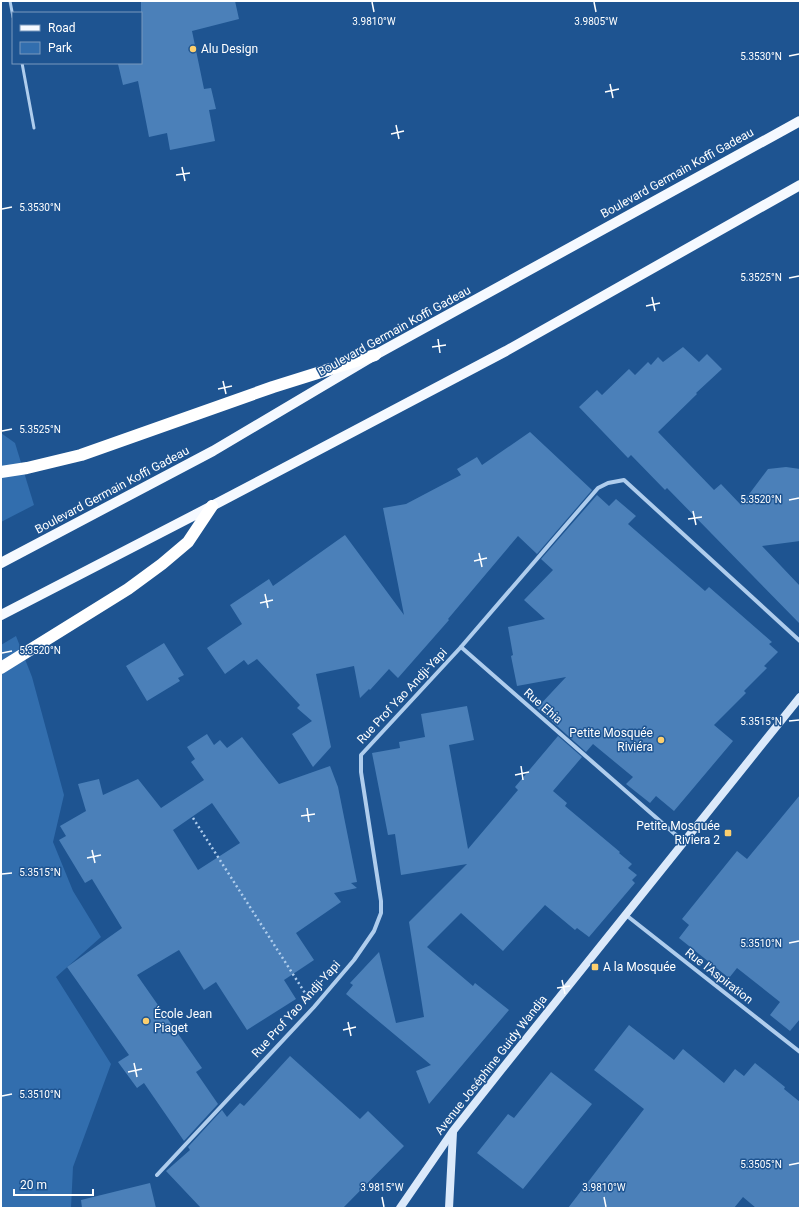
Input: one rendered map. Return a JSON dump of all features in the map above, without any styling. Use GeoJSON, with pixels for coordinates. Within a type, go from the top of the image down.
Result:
{"type":"FeatureCollection","features":[{"type":"Feature","properties":{"kind":"highway"},"geometry":{"type":"LineString","coordinates":[[1,472],[27,468],[80,455],[273,387],[375,355]]}},
{"type":"Feature","properties":{"kind":"highway"},"geometry":{"type":"LineString","coordinates":[[1,668],[128,589],[162,564],[188,542],[212,506]]}},
{"type":"Feature","properties":{"kind":"main road","name":"Boulevard Germain Koffi Gadeau"},"geometry":{"type":"LineString","coordinates":[[1,563],[213,451],[375,355],[800,121]]}},
{"type":"Feature","properties":{"kind":"main road"},"geometry":{"type":"LineString","coordinates":[[1,615],[506,351],[800,185]]}},
{"type":"Feature","properties":{"kind":"street","name":"Rue Prof Yao Andji-Yapi"},"geometry":{"type":"LineString","coordinates":[[157,1175],[314,1007],[354,960],[374,931],[381,913],[381,901],[361,772],[361,755],[461,647],[598,488],[608,483],[624,480],[800,641]]}},
{"type":"Feature","properties":{"kind":"street","name":"Rue Ehia"},"geometry":{"type":"LineString","coordinates":[[461,647],[684,842]]}},
{"type":"Feature","properties":{"kind":"street","name":"Avenue Joséphine Guidy Wandja"},"geometry":{"type":"LineString","coordinates":[[400,1208],[453,1131],[800,697]]}},
{"type":"Feature","properties":{"kind":"street","name":"Rue l'Aspiration"},"geometry":{"type":"LineString","coordinates":[[626,915],[800,1052]]}},
{"type":"Feature","properties":{"kind":"street"},"geometry":{"type":"LineString","coordinates":[[449,1208],[453,1131]]}},
{"type":"Feature","properties":{"kind":"lane"},"geometry":{"type":"LineString","coordinates":[[10,1],[12,12]]}},
{"type":"Feature","properties":{"kind":"lane"},"geometry":{"type":"LineString","coordinates":[[22,64],[34,128]]}},
{"type":"Feature","properties":{"kind":"path"},"geometry":{"type":"LineString","coordinates":[[192,818],[314,1007]]}},
{"type":"Feature","properties":{"kind":"green space"},"geometry":{"type":"Polygon","coordinates":[[[1,433],[15,443],[34,505],[1,522],[1,433]]]}},
{"type":"Feature","properties":{"kind":"green space"},"geometry":{"type":"Polygon","coordinates":[[[16,636],[32,677],[64,795],[53,842],[73,891],[101,937],[56,977],[111,1064],[73,1167],[71,1208],[1,1208],[1,645],[16,636]]]}},
{"type":"Feature","properties":{"kind":"building"},"geometry":{"type":"Polygon","coordinates":[[[141,1],[235,1],[239,19],[192,31],[204,89],[211,88],[216,109],[209,110],[215,141],[170,150],[167,133],[149,137],[138,81],[123,85],[118,64],[142,64],[141,1]]]}},
{"type":"Feature","properties":{"kind":"building"},"geometry":{"type":"Polygon","coordinates":[[[683,347],[699,362],[707,354],[722,369],[658,432],[714,490],[721,484],[741,505],[768,469],[786,467],[800,469],[800,541],[762,546],[800,586],[800,624],[667,488],[665,490],[631,455],[628,458],[579,407],[597,390],[602,395],[629,369],[635,375],[648,362],[651,365],[658,357],[663,362],[683,347]]]}},
{"type":"Feature","properties":{"kind":"building"},"geometry":{"type":"Polygon","coordinates":[[[530,432],[592,490],[537,554],[518,536],[448,619],[449,620],[398,678],[389,669],[370,690],[369,689],[360,698],[354,666],[316,674],[331,747],[313,767],[292,734],[312,721],[297,708],[300,705],[257,659],[248,665],[244,660],[225,674],[207,648],[242,624],[230,605],[269,579],[273,586],[345,535],[404,615],[383,508],[406,504],[461,475],[457,469],[477,457],[482,465],[530,432]]]}},
{"type":"Feature","properties":{"kind":"building"},"geometry":{"type":"Polygon","coordinates":[[[597,495],[609,506],[616,499],[636,516],[628,524],[705,591],[709,587],[772,642],[769,644],[778,652],[764,666],[767,668],[744,691],[746,693],[714,725],[733,741],[674,811],[656,796],[650,803],[626,784],[633,777],[593,744],[586,752],[537,708],[566,677],[517,686],[511,656],[513,655],[508,627],[545,619],[524,600],[553,570],[541,559],[597,495]]]}},
{"type":"Feature","properties":{"kind":"building"},"geometry":{"type":"Polygon","coordinates":[[[164,643],[184,675],[178,678],[180,681],[147,701],[126,666],[164,643]]]}},
{"type":"Feature","properties":{"kind":"building"},"geometry":{"type":"Polygon","coordinates":[[[467,706],[474,740],[449,745],[468,849],[518,790],[515,787],[558,736],[582,757],[553,791],[567,803],[565,806],[620,852],[619,853],[632,864],[628,868],[637,875],[632,880],[635,883],[589,937],[577,928],[575,930],[545,905],[503,951],[461,913],[427,947],[473,986],[475,983],[509,1010],[429,1104],[416,1071],[431,1065],[346,994],[353,985],[350,983],[379,952],[396,1023],[424,1017],[409,922],[467,864],[401,875],[395,834],[388,835],[372,753],[400,748],[399,742],[425,737],[421,714],[467,706]]]}},
{"type":"Feature","properties":{"kind":"building"},"geometry":{"type":"Polygon","coordinates":[[[207,734],[214,745],[220,740],[227,748],[242,737],[279,784],[330,766],[338,787],[357,882],[351,883],[357,888],[334,893],[341,902],[296,933],[314,960],[284,980],[296,999],[247,1030],[216,982],[204,990],[179,950],[137,975],[202,1068],[196,1072],[218,1104],[184,1141],[144,1083],[137,1088],[118,1062],[129,1055],[67,967],[122,928],[92,879],[85,883],[59,840],[66,836],[60,826],[86,811],[78,784],[99,779],[103,795],[138,779],[161,808],[204,780],[191,762],[195,759],[187,747],[207,734]],[[212,803],[173,830],[198,870],[240,843],[212,803]]]}},
{"type":"Feature","properties":{"kind":"building"},"geometry":{"type":"Polygon","coordinates":[[[800,795],[800,1019],[790,1031],[770,1015],[780,1002],[737,968],[729,978],[679,938],[689,925],[682,919],[737,851],[747,859],[800,795]]]}},
{"type":"Feature","properties":{"kind":"building"},"geometry":{"type":"Polygon","coordinates":[[[629,1025],[674,1060],[683,1049],[724,1083],[735,1069],[744,1076],[755,1063],[785,1087],[784,1089],[800,1102],[800,1208],[756,1208],[743,1197],[734,1208],[568,1208],[644,1109],[594,1070],[629,1025]]]}},
{"type":"Feature","properties":{"kind":"building"},"geometry":{"type":"Polygon","coordinates":[[[290,1056],[360,1119],[368,1111],[404,1146],[343,1208],[201,1208],[166,1171],[190,1150],[188,1147],[222,1110],[227,1117],[240,1103],[244,1106],[290,1056]]]}},
{"type":"Feature","properties":{"kind":"building"},"geometry":{"type":"Polygon","coordinates":[[[551,1072],[592,1104],[523,1189],[477,1153],[508,1114],[514,1118],[551,1072]]]}},
{"type":"Feature","properties":{"kind":"building"},"geometry":{"type":"Polygon","coordinates":[[[150,1183],[156,1208],[82,1208],[81,1200],[150,1183]]]}},
{"type":"Feature","properties":{"kind":"place","name":"Alu Design"},"geometry":{"type":"Point","coordinates":[193,49]}},
{"type":"Feature","properties":{"kind":"place","name":"Petite Mosquée Riviéra"},"geometry":{"type":"Point","coordinates":[661,740]}},
{"type":"Feature","properties":{"kind":"place","name":"Petite Mosquée Riviera 2"},"geometry":{"type":"Point","coordinates":[728,833]}},
{"type":"Feature","properties":{"kind":"place","name":"A la Mosquée"},"geometry":{"type":"Point","coordinates":[595,967]}},
{"type":"Feature","properties":{"kind":"place","name":"École Jean Piaget"},"geometry":{"type":"Point","coordinates":[146,1021]}}]}
